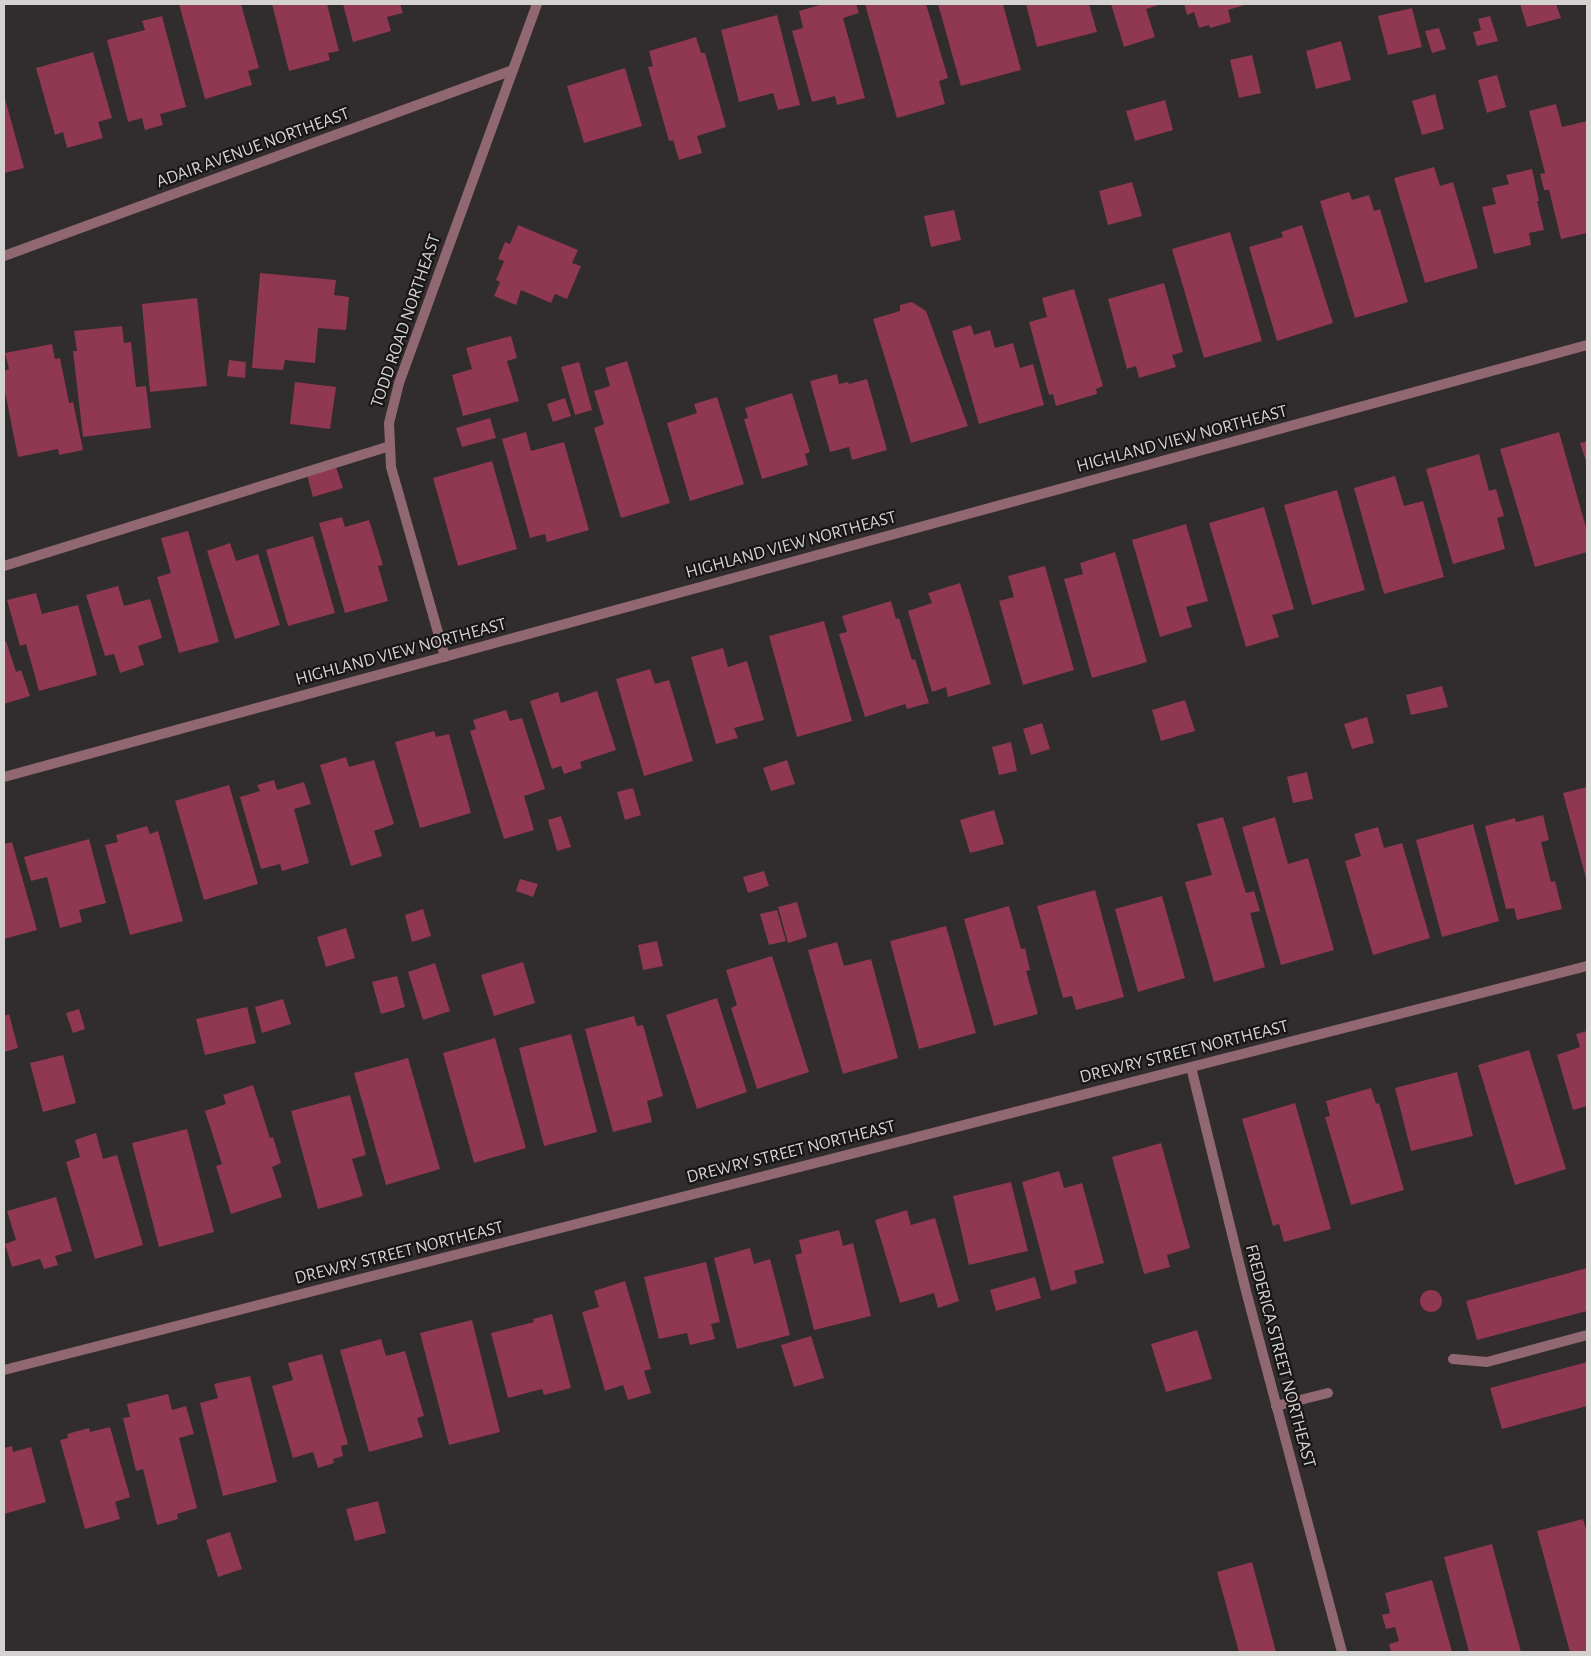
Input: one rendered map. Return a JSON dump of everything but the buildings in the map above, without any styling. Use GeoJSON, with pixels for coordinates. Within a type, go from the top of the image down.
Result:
{"type":"FeatureCollection","features":[{"type":"Feature","properties":{"kind":"street","name":"TODD ROAD NORTHEAST"},"geometry":{"type":"LineString","coordinates":[[445,657],[391,467],[389,423],[399,383],[537,4]]}},
{"type":"Feature","properties":{"kind":"street","name":"ADAIR AVENUE NORTHEAST"},"geometry":{"type":"LineString","coordinates":[[4,256],[513,70]]}},
{"type":"Feature","properties":{"kind":"street","name":"HIGHLAND VIEW NORTHEAST"},"geometry":{"type":"LineString","coordinates":[[4,777],[1587,345]]}},
{"type":"Feature","properties":{"kind":"street"},"geometry":{"type":"LineString","coordinates":[[4,566],[390,446]]}},
{"type":"Feature","properties":{"kind":"street","name":"DREWRY STREET NORTHEAST"},"geometry":{"type":"LineString","coordinates":[[4,1370],[1587,966]]}},
{"type":"Feature","properties":{"kind":"street","name":"FREDERICA STREET NORTHEAST"},"geometry":{"type":"LineString","coordinates":[[1191,1067],[1246,1291],[1342,1652]]}},
{"type":"Feature","properties":{"kind":"street"},"geometry":{"type":"LineString","coordinates":[[1453,1359],[1487,1362],[1587,1335]]}},
{"type":"Feature","properties":{"kind":"street"},"geometry":{"type":"LineString","coordinates":[[1276,1406],[1328,1393]]}}]}
